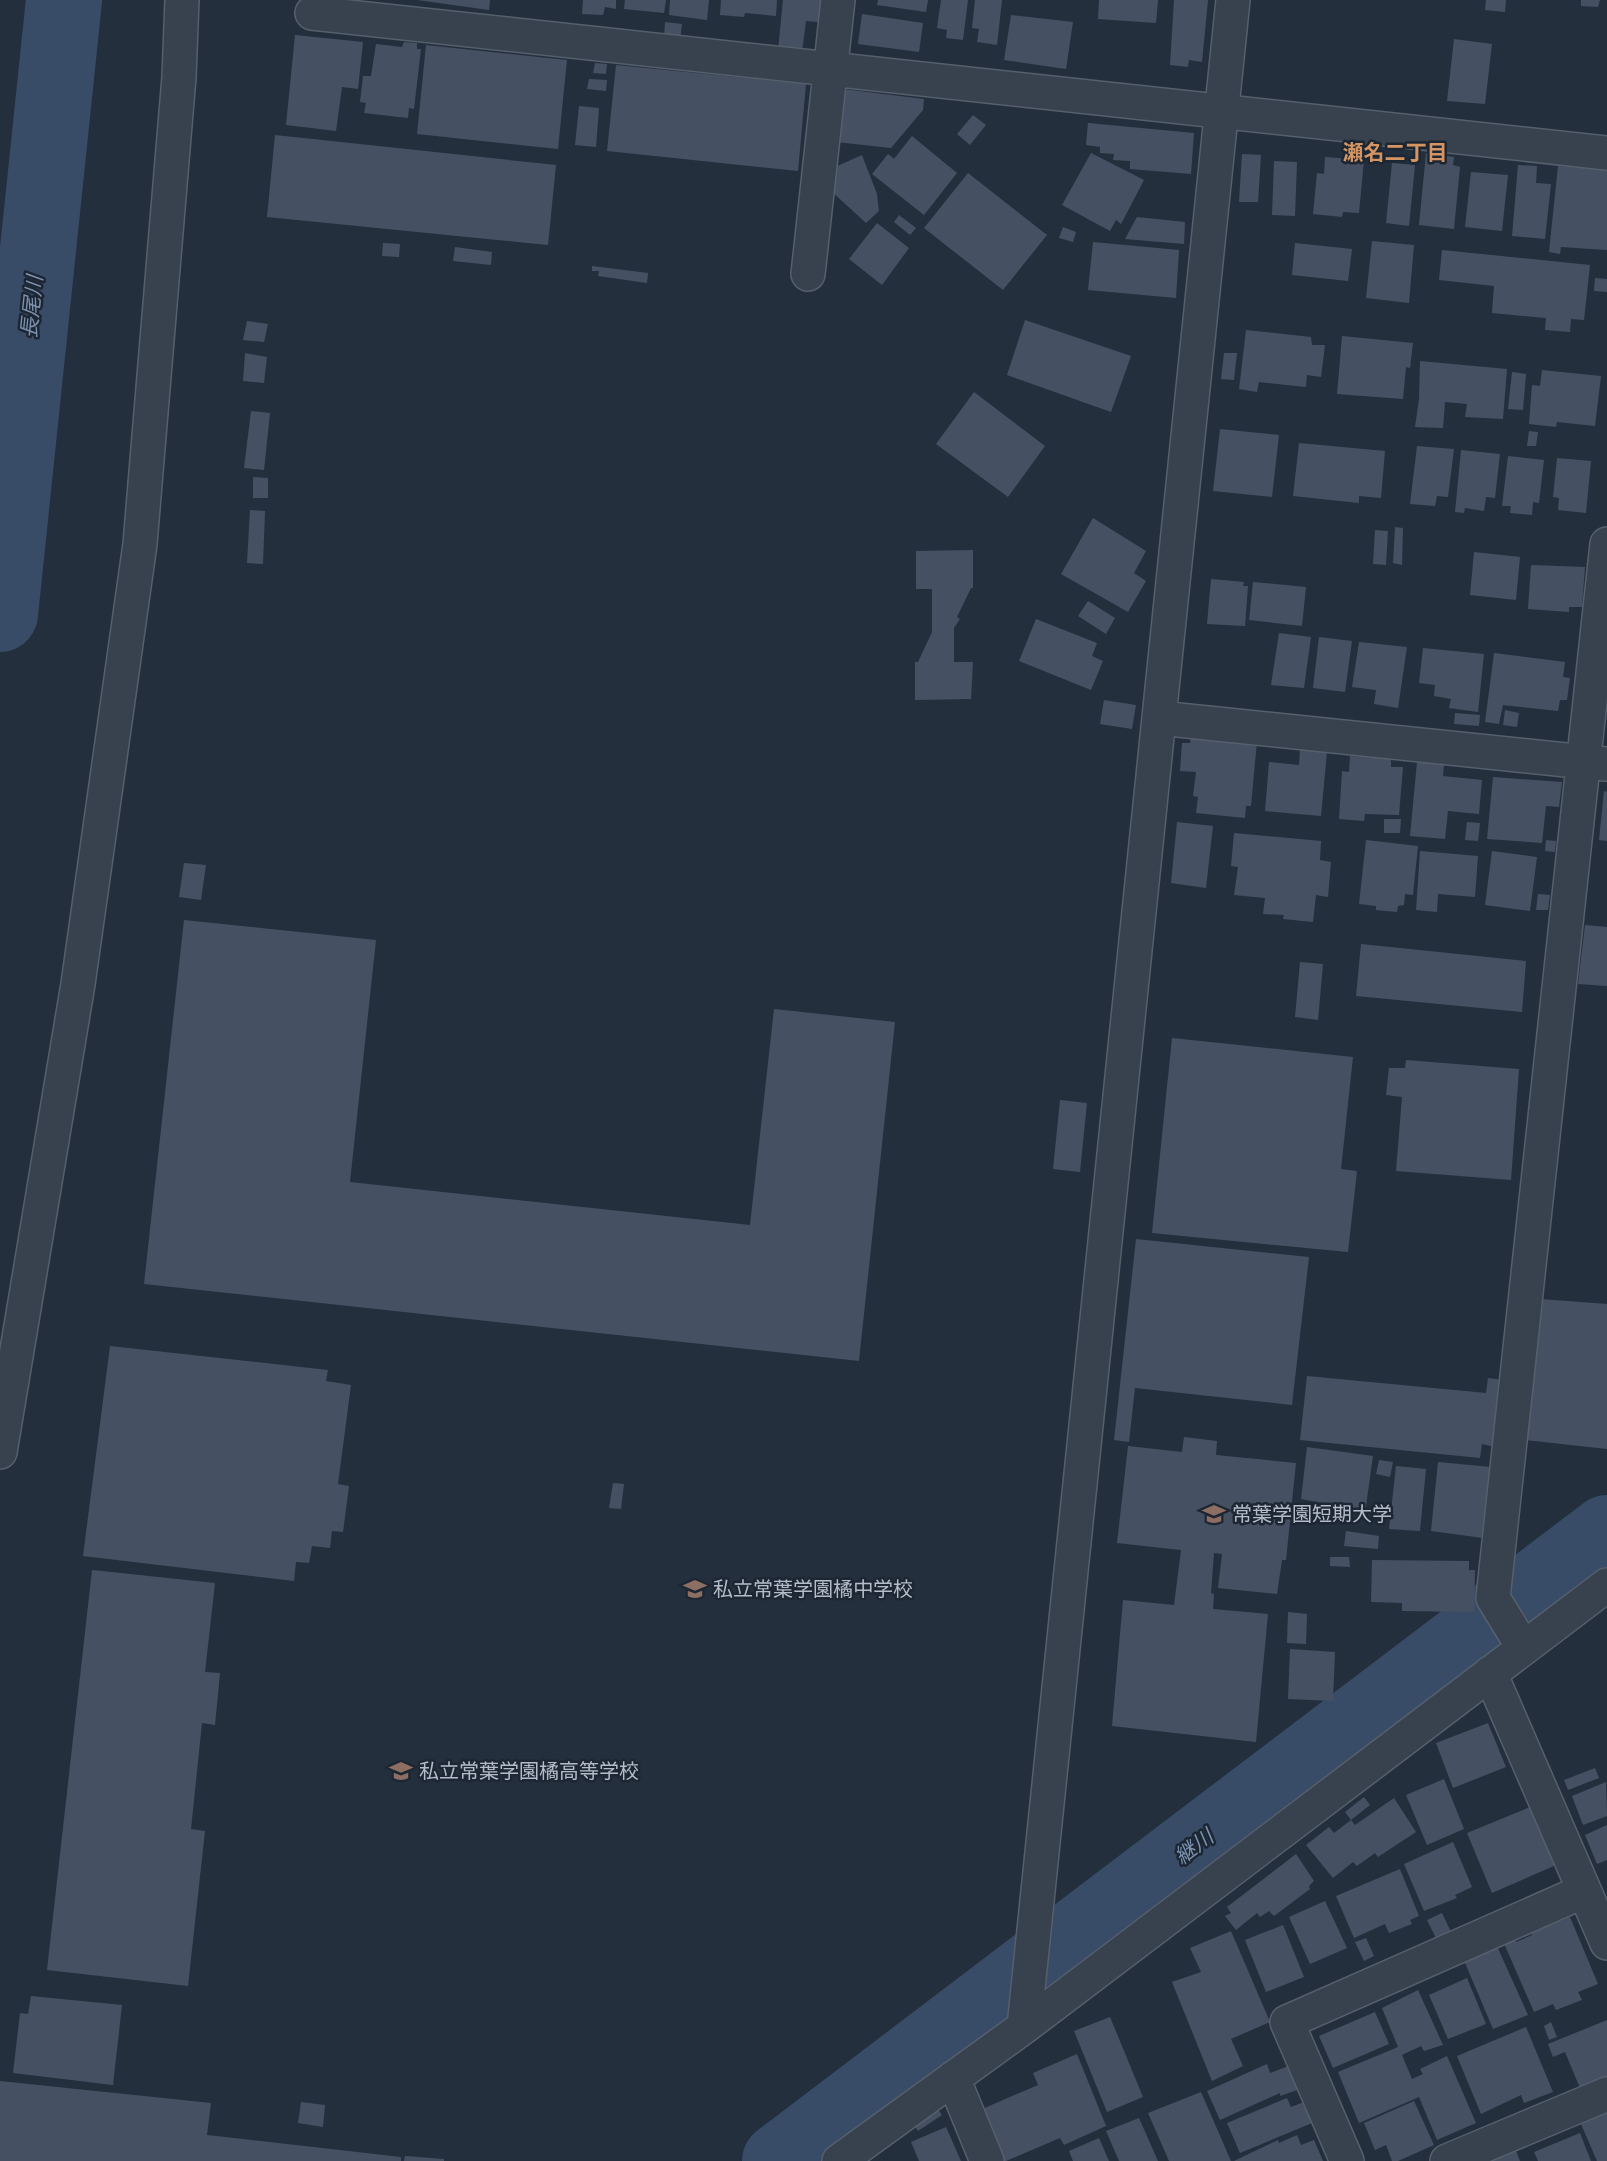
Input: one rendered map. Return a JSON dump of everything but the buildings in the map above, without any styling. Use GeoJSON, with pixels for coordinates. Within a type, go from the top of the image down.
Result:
{"type":"FeatureCollection","features":[{"type":"Feature","properties":{"kind":"street"},"geometry":{"type":"LineString","coordinates":[[0,1452],[78,984],[140,544],[179,77],[182,0]]}},
{"type":"Feature","properties":{"kind":"street"},"geometry":{"type":"LineString","coordinates":[[808,274],[838,0]]}},
{"type":"Feature","properties":{"kind":"street"},"geometry":{"type":"LineString","coordinates":[[1024,2027],[1233,0]]}},
{"type":"Feature","properties":{"kind":"street"},"geometry":{"type":"LineString","coordinates":[[312,13],[831,70],[1221,109],[1607,153]]}},
{"type":"Feature","properties":{"kind":"street"},"geometry":{"type":"LineString","coordinates":[[1523,1647],[1493,1598],[1596,763],[1607,544]]}},
{"type":"Feature","properties":{"kind":"street"},"geometry":{"type":"LineString","coordinates":[[1159,718],[1596,763]]}},
{"type":"Feature","properties":{"kind":"street"},"geometry":{"type":"LineString","coordinates":[[840,2161],[1024,2027],[1607,1585]]}},
{"type":"Feature","properties":{"kind":"street"},"geometry":{"type":"LineString","coordinates":[[1490,1673],[1584,1891],[1604,1928]]}},
{"type":"Feature","properties":{"kind":"street"},"geometry":{"type":"LineString","coordinates":[[1347,2161],[1287,2022],[1584,1891]]}},
{"type":"Feature","properties":{"kind":"street"},"geometry":{"type":"LineString","coordinates":[[953,2078],[987,2161]]}},
{"type":"Feature","properties":{"kind":"street"},"geometry":{"type":"LineString","coordinates":[[1447,2161],[1607,2094]]}},
{"type":"Feature","properties":{"kind":"waterway","name":"長尾川"},"geometry":{"type":"LineString","coordinates":[[0,614],[64,0]]}},
{"type":"Feature","properties":{"kind":"waterway","name":"継川"},"geometry":{"type":"LineString","coordinates":[[780,2161],[1607,1533]]}},
{"type":"Feature","properties":{"kind":"place","name":"常葉学園短期大学"},"geometry":{"type":"Point","coordinates":[1214,1514]}},
{"type":"Feature","properties":{"kind":"place","name":"私立常葉学園橘中学校"},"geometry":{"type":"Point","coordinates":[695,1589]}},
{"type":"Feature","properties":{"kind":"place","name":"私立常葉学園橘高等学校"},"geometry":{"type":"Point","coordinates":[401,1771]}},
{"type":"Feature","properties":{"kind":"district","name":"瀬名二丁目"},"geometry":{"type":"Point","coordinates":[1395,153]}}]}
